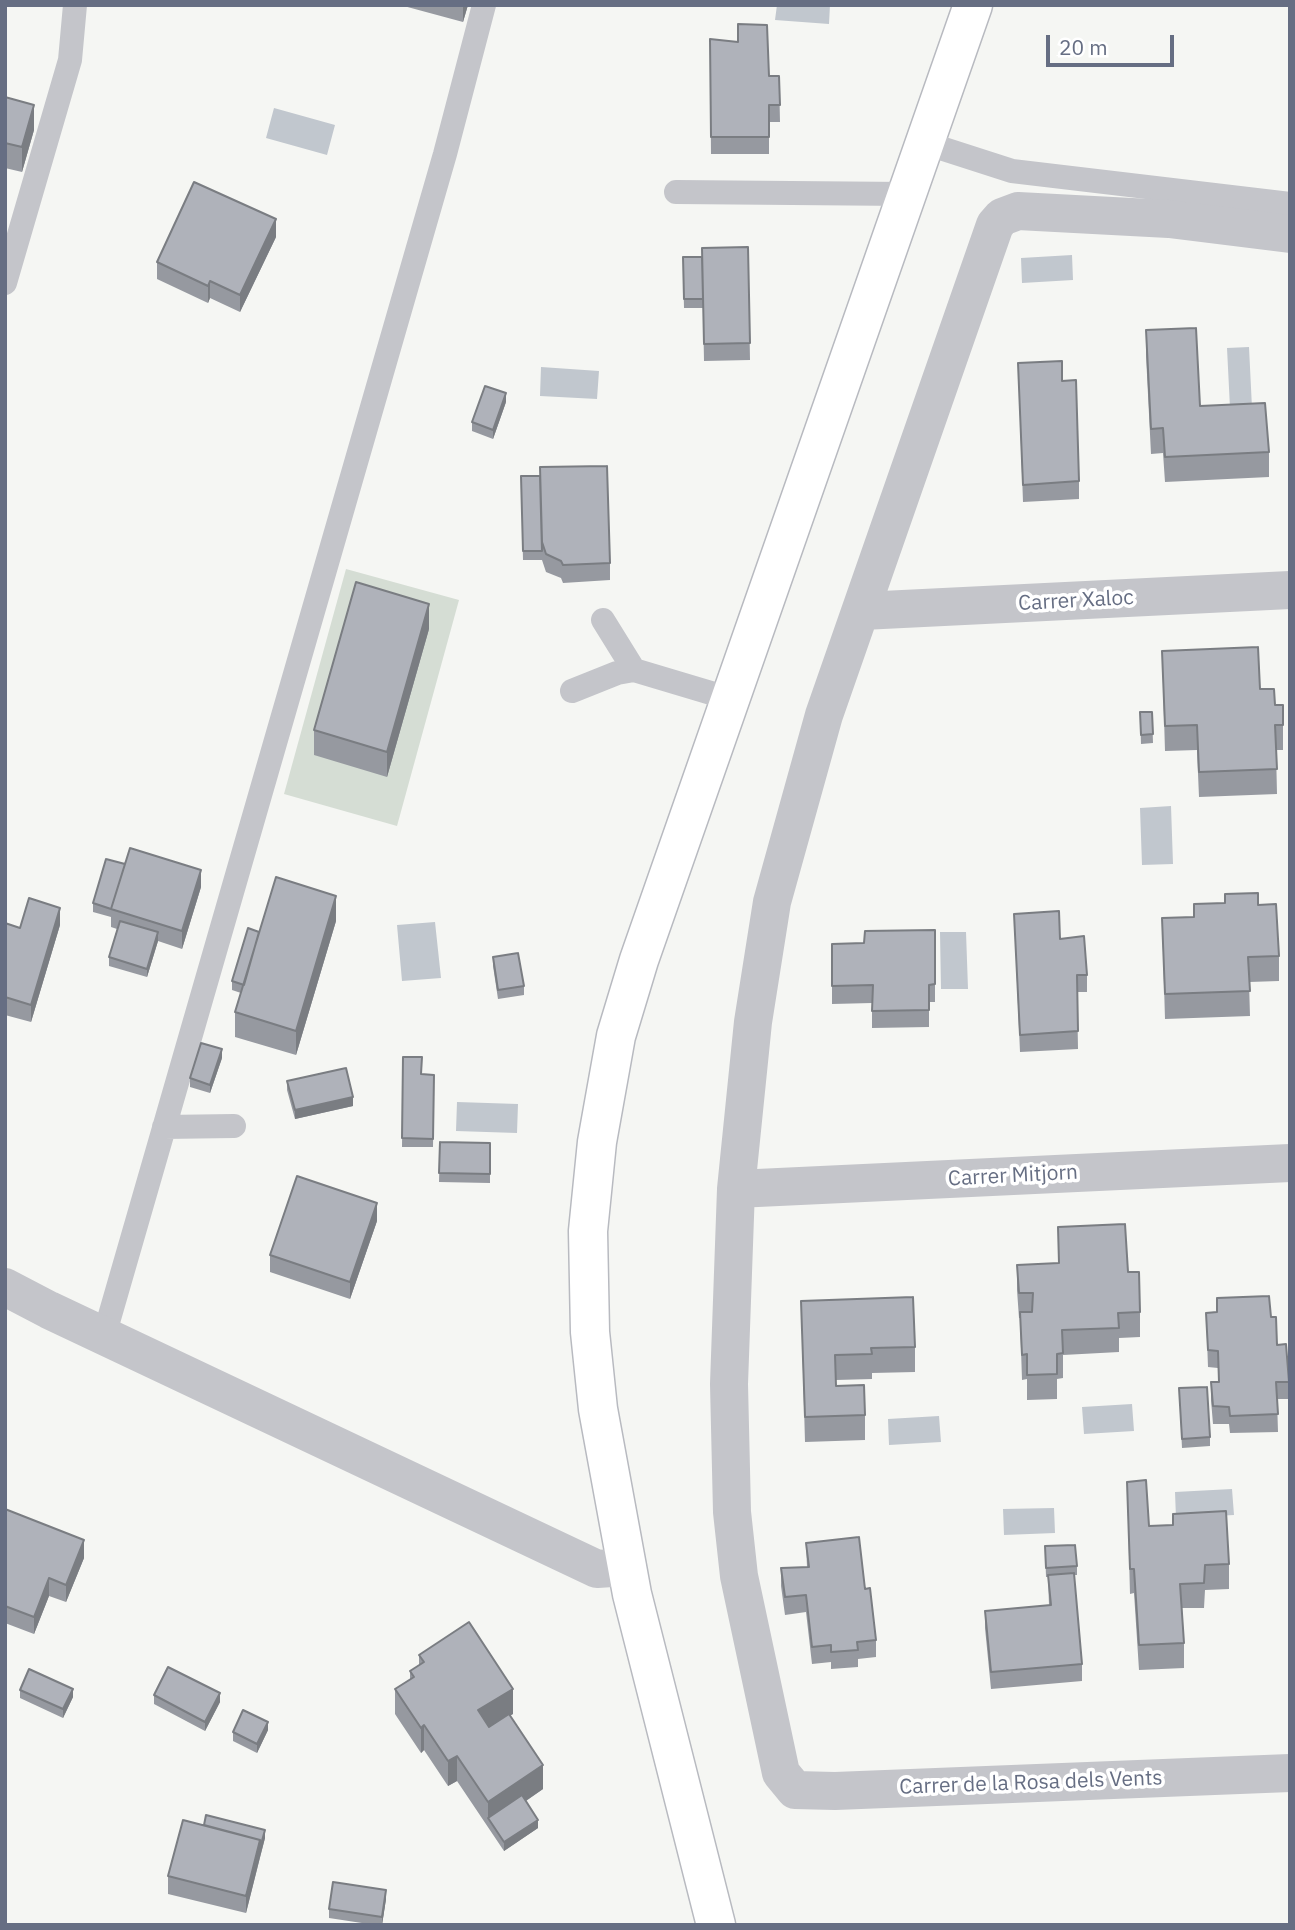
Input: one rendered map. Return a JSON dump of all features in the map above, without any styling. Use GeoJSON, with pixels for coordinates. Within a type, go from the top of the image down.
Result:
{"type":"FeatureCollection","features":[{"type":"Feature","properties":{"kind":"street"},"geometry":{"type":"LineString","coordinates":[[716,1925],[627,1567],[598,1409],[590,1332],[587,1231],[597,1142],[616,1036],[639,960],[973,5]]}},
{"type":"Feature","properties":{"kind":"street"},"geometry":{"type":"LineString","coordinates":[[736,1189],[753,1022],[772,902],[824,715],[990,237],[1002,217],[1018,211],[1169,219],[1290,234]]}},
{"type":"Feature","properties":{"kind":"street","name":"Carrer Xaloc"},"geometry":{"type":"LineString","coordinates":[[862,611],[1290,590]]}},
{"type":"Feature","properties":{"kind":"street","name":"Carrer Mitjorn"},"geometry":{"type":"LineString","coordinates":[[736,1189],[1290,1163]]}},
{"type":"Feature","properties":{"kind":"street","name":"Carrer de la Rosa dels Vents"},"geometry":{"type":"LineString","coordinates":[[736,1189],[729,1384],[732,1512],[739,1576],[781,1773],[795,1790],[835,1791],[1290,1773]]}},
{"type":"Feature","properties":{"kind":"street"},"geometry":{"type":"LineString","coordinates":[[5,1287],[597,1569],[627,1567]]}},
{"type":"Feature","properties":{"kind":"lane"},"geometry":{"type":"LineString","coordinates":[[5,283],[70,60],[75,5]]}},
{"type":"Feature","properties":{"kind":"lane"},"geometry":{"type":"LineString","coordinates":[[104,1336],[445,154],[484,5]]}},
{"type":"Feature","properties":{"kind":"lane"},"geometry":{"type":"LineString","coordinates":[[925,143],[1012,171],[1290,204]]}},
{"type":"Feature","properties":{"kind":"lane"},"geometry":{"type":"LineString","coordinates":[[676,192],[907,194]]}},
{"type":"Feature","properties":{"kind":"lane"},"geometry":{"type":"LineString","coordinates":[[603,620],[634,670]]}},
{"type":"Feature","properties":{"kind":"lane"},"geometry":{"type":"LineString","coordinates":[[572,691],[617,673],[634,670],[731,699]]}},
{"type":"Feature","properties":{"kind":"lane"},"geometry":{"type":"LineString","coordinates":[[164,1127],[234,1126]]}},
{"type":"Feature","properties":{"kind":"shaded area"},"geometry":{"type":"Polygon","coordinates":[[[777,5],[830,5],[829,24],[775,20],[777,5]]]}},
{"type":"Feature","properties":{"kind":"shaded area"},"geometry":{"type":"Polygon","coordinates":[[[274,108],[335,125],[327,155],[266,138],[274,108]]]}},
{"type":"Feature","properties":{"kind":"shaded area"},"geometry":{"type":"Polygon","coordinates":[[[1072,255],[1073,280],[1022,283],[1021,258],[1072,255]]]}},
{"type":"Feature","properties":{"kind":"shaded area"},"geometry":{"type":"Polygon","coordinates":[[[1249,347],[1252,408],[1230,408],[1227,348],[1249,347]]]}},
{"type":"Feature","properties":{"kind":"shaded area"},"geometry":{"type":"Polygon","coordinates":[[[541,367],[599,371],[597,399],[540,396],[541,367]]]}},
{"type":"Feature","properties":{"kind":"shaded area"},"geometry":{"type":"Polygon","coordinates":[[[346,569],[459,600],[397,826],[284,794],[346,569]]]}},
{"type":"Feature","properties":{"kind":"shaded area"},"geometry":{"type":"Polygon","coordinates":[[[1171,806],[1173,864],[1142,865],[1140,808],[1171,806]]]}},
{"type":"Feature","properties":{"kind":"shaded area"},"geometry":{"type":"Polygon","coordinates":[[[435,922],[441,978],[402,981],[397,925],[435,922]]]}},
{"type":"Feature","properties":{"kind":"shaded area"},"geometry":{"type":"Polygon","coordinates":[[[940,932],[966,932],[968,989],[941,989],[940,932]]]}},
{"type":"Feature","properties":{"kind":"shaded area"},"geometry":{"type":"Polygon","coordinates":[[[457,1102],[518,1104],[517,1133],[456,1131],[457,1102]]]}},
{"type":"Feature","properties":{"kind":"shaded area"},"geometry":{"type":"Polygon","coordinates":[[[1132,1404],[1134,1431],[1084,1434],[1082,1407],[1132,1404]]]}},
{"type":"Feature","properties":{"kind":"shaded area"},"geometry":{"type":"Polygon","coordinates":[[[939,1416],[941,1442],[889,1445],[888,1419],[939,1416]]]}},
{"type":"Feature","properties":{"kind":"shaded area"},"geometry":{"type":"Polygon","coordinates":[[[1232,1489],[1234,1515],[1176,1518],[1175,1492],[1232,1489]]]}},
{"type":"Feature","properties":{"kind":"shaded area"},"geometry":{"type":"Polygon","coordinates":[[[1054,1508],[1055,1533],[1004,1535],[1003,1509],[1054,1508]]]}},
{"type":"Feature","properties":{"kind":"building"},"geometry":{"type":"Polygon","coordinates":[[[738,24],[767,25],[769,76],[779,76],[780,105],[769,105],[769,137],[711,137],[710,39],[738,42],[738,24]]]}},
{"type":"Feature","properties":{"kind":"building"},"geometry":{"type":"Polygon","coordinates":[[[5,97],[34,105],[22,147],[5,143],[5,97]]]}},
{"type":"Feature","properties":{"kind":"building"},"geometry":{"type":"Polygon","coordinates":[[[194,182],[276,219],[240,295],[210,281],[208,286],[157,262],[194,182]]]}},
{"type":"Feature","properties":{"kind":"building"},"geometry":{"type":"Polygon","coordinates":[[[748,247],[750,343],[704,344],[702,248],[748,247]]]}},
{"type":"Feature","properties":{"kind":"building"},"geometry":{"type":"Polygon","coordinates":[[[683,257],[702,257],[703,299],[684,299],[683,257]]]}},
{"type":"Feature","properties":{"kind":"building"},"geometry":{"type":"Polygon","coordinates":[[[1196,328],[1200,406],[1265,403],[1269,452],[1165,457],[1163,428],[1151,429],[1146,330],[1196,328]]]}},
{"type":"Feature","properties":{"kind":"building"},"geometry":{"type":"Polygon","coordinates":[[[1062,361],[1062,381],[1076,380],[1079,481],[1023,485],[1018,363],[1062,361]]]}},
{"type":"Feature","properties":{"kind":"building"},"geometry":{"type":"Polygon","coordinates":[[[485,386],[506,393],[493,430],[472,422],[485,386]]]}},
{"type":"Feature","properties":{"kind":"building"},"geometry":{"type":"Polygon","coordinates":[[[607,466],[610,563],[563,565],[561,561],[546,554],[542,542],[540,467],[607,466]]]}},
{"type":"Feature","properties":{"kind":"building"},"geometry":{"type":"Polygon","coordinates":[[[521,476],[540,476],[542,551],[523,551],[521,476]]]}},
{"type":"Feature","properties":{"kind":"building"},"geometry":{"type":"Polygon","coordinates":[[[356,582],[429,604],[387,752],[314,730],[356,582]]]}},
{"type":"Feature","properties":{"kind":"building"},"geometry":{"type":"Polygon","coordinates":[[[1258,647],[1260,689],[1274,689],[1275,705],[1283,705],[1283,725],[1275,725],[1277,769],[1199,772],[1197,725],[1165,726],[1162,651],[1258,647]]]}},
{"type":"Feature","properties":{"kind":"building"},"geometry":{"type":"Polygon","coordinates":[[[1140,712],[1152,712],[1153,734],[1141,735],[1140,712]]]}},
{"type":"Feature","properties":{"kind":"building"},"geometry":{"type":"Polygon","coordinates":[[[130,848],[201,870],[182,931],[111,909],[130,848]]]}},
{"type":"Feature","properties":{"kind":"building"},"geometry":{"type":"Polygon","coordinates":[[[106,859],[125,864],[111,909],[93,903],[106,859]]]}},
{"type":"Feature","properties":{"kind":"building"},"geometry":{"type":"Polygon","coordinates":[[[276,877],[336,896],[296,1031],[235,1012],[276,877]]]}},
{"type":"Feature","properties":{"kind":"building"},"geometry":{"type":"Polygon","coordinates":[[[1258,893],[1258,905],[1276,904],[1279,956],[1248,957],[1250,991],[1165,994],[1162,918],[1194,917],[1194,904],[1225,903],[1225,894],[1258,893]]]}},
{"type":"Feature","properties":{"kind":"building"},"geometry":{"type":"Polygon","coordinates":[[[29,898],[60,908],[31,1005],[5,997],[5,923],[20,928],[29,898]]]}},
{"type":"Feature","properties":{"kind":"building"},"geometry":{"type":"Polygon","coordinates":[[[1059,911],[1060,939],[1084,936],[1087,975],[1077,975],[1078,1031],[1020,1035],[1014,914],[1059,911]]]}},
{"type":"Feature","properties":{"kind":"building"},"geometry":{"type":"Polygon","coordinates":[[[120,921],[158,932],[147,969],[109,957],[120,921]]]}},
{"type":"Feature","properties":{"kind":"building"},"geometry":{"type":"Polygon","coordinates":[[[248,928],[259,932],[244,985],[232,981],[248,928]]]}},
{"type":"Feature","properties":{"kind":"building"},"geometry":{"type":"Polygon","coordinates":[[[935,930],[935,984],[929,985],[929,1010],[872,1011],[873,985],[832,986],[832,944],[864,943],[865,931],[935,930]]]}},
{"type":"Feature","properties":{"kind":"building"},"geometry":{"type":"Polygon","coordinates":[[[518,953],[524,986],[498,990],[493,957],[518,953]]]}},
{"type":"Feature","properties":{"kind":"building"},"geometry":{"type":"Polygon","coordinates":[[[201,1043],[222,1049],[210,1085],[190,1078],[201,1043]]]}},
{"type":"Feature","properties":{"kind":"building"},"geometry":{"type":"Polygon","coordinates":[[[403,1057],[422,1057],[421,1074],[434,1075],[433,1139],[402,1138],[403,1057]]]}},
{"type":"Feature","properties":{"kind":"building"},"geometry":{"type":"Polygon","coordinates":[[[346,1068],[353,1097],[295,1110],[287,1081],[346,1068]]]}},
{"type":"Feature","properties":{"kind":"building"},"geometry":{"type":"Polygon","coordinates":[[[440,1142],[490,1143],[490,1174],[439,1173],[440,1142]]]}},
{"type":"Feature","properties":{"kind":"building"},"geometry":{"type":"Polygon","coordinates":[[[297,1176],[377,1203],[350,1282],[270,1255],[297,1176]]]}},
{"type":"Feature","properties":{"kind":"building"},"geometry":{"type":"Polygon","coordinates":[[[1125,1224],[1128,1272],[1139,1272],[1140,1312],[1118,1313],[1119,1328],[1062,1330],[1063,1353],[1057,1354],[1057,1374],[1027,1375],[1027,1354],[1022,1355],[1020,1312],[1032,1312],[1033,1293],[1019,1293],[1017,1265],[1059,1263],[1058,1227],[1125,1224]]]}},
{"type":"Feature","properties":{"kind":"building"},"geometry":{"type":"Polygon","coordinates":[[[1269,1296],[1271,1317],[1276,1317],[1277,1345],[1286,1344],[1289,1382],[1276,1382],[1278,1414],[1230,1416],[1229,1407],[1213,1406],[1211,1382],[1219,1382],[1218,1351],[1208,1350],[1206,1313],[1217,1312],[1217,1298],[1269,1296]]]}},
{"type":"Feature","properties":{"kind":"building"},"geometry":{"type":"Polygon","coordinates":[[[913,1297],[915,1347],[871,1348],[872,1354],[835,1355],[836,1386],[864,1385],[865,1415],[805,1417],[801,1301],[913,1297]]]}},
{"type":"Feature","properties":{"kind":"building"},"geometry":{"type":"Polygon","coordinates":[[[1207,1387],[1210,1437],[1182,1439],[1179,1388],[1207,1387]]]}},
{"type":"Feature","properties":{"kind":"building"},"geometry":{"type":"Polygon","coordinates":[[[1146,1480],[1149,1526],[1173,1525],[1173,1514],[1226,1511],[1229,1564],[1205,1565],[1204,1583],[1180,1584],[1184,1643],[1139,1645],[1134,1569],[1130,1569],[1127,1482],[1146,1480]]]}},
{"type":"Feature","properties":{"kind":"building"},"geometry":{"type":"Polygon","coordinates":[[[5,1509],[84,1540],[66,1585],[49,1578],[34,1617],[5,1606],[5,1509]]]}},
{"type":"Feature","properties":{"kind":"building"},"geometry":{"type":"Polygon","coordinates":[[[859,1537],[865,1589],[870,1588],[876,1640],[857,1642],[858,1650],[831,1652],[831,1645],[812,1647],[806,1595],[785,1597],[781,1568],[809,1567],[806,1543],[859,1537]]]}},
{"type":"Feature","properties":{"kind":"building"},"geometry":{"type":"Polygon","coordinates":[[[1075,1545],[1077,1566],[1046,1568],[1045,1546],[1075,1545]]]}},
{"type":"Feature","properties":{"kind":"building"},"geometry":{"type":"Polygon","coordinates":[[[1074,1573],[1082,1664],[991,1672],[985,1611],[1051,1605],[1048,1575],[1074,1573]]]}},
{"type":"Feature","properties":{"kind":"building"},"geometry":{"type":"Polygon","coordinates":[[[469,1622],[513,1689],[478,1710],[489,1727],[509,1714],[543,1765],[488,1802],[457,1756],[448,1761],[424,1725],[421,1728],[395,1689],[414,1677],[410,1671],[424,1662],[419,1655],[469,1622]]]}},
{"type":"Feature","properties":{"kind":"building"},"geometry":{"type":"Polygon","coordinates":[[[168,1667],[220,1693],[205,1722],[154,1695],[168,1667]]]}},
{"type":"Feature","properties":{"kind":"building"},"geometry":{"type":"Polygon","coordinates":[[[29,1669],[73,1689],[63,1709],[20,1690],[29,1669]]]}},
{"type":"Feature","properties":{"kind":"building"},"geometry":{"type":"Polygon","coordinates":[[[243,1710],[268,1722],[257,1744],[233,1732],[243,1710]]]}},
{"type":"Feature","properties":{"kind":"building"},"geometry":{"type":"Polygon","coordinates":[[[522,1795],[538,1820],[504,1842],[488,1818],[522,1795]]]}},
{"type":"Feature","properties":{"kind":"building"},"geometry":{"type":"Polygon","coordinates":[[[206,1815],[265,1830],[260,1848],[260,1840],[204,1825],[206,1815]]]}},
{"type":"Feature","properties":{"kind":"building"},"geometry":{"type":"Polygon","coordinates":[[[183,1820],[260,1840],[246,1896],[168,1876],[183,1820]]]}},
{"type":"Feature","properties":{"kind":"building"},"geometry":{"type":"Polygon","coordinates":[[[333,1882],[386,1890],[382,1917],[329,1909],[333,1882]]]}}]}
